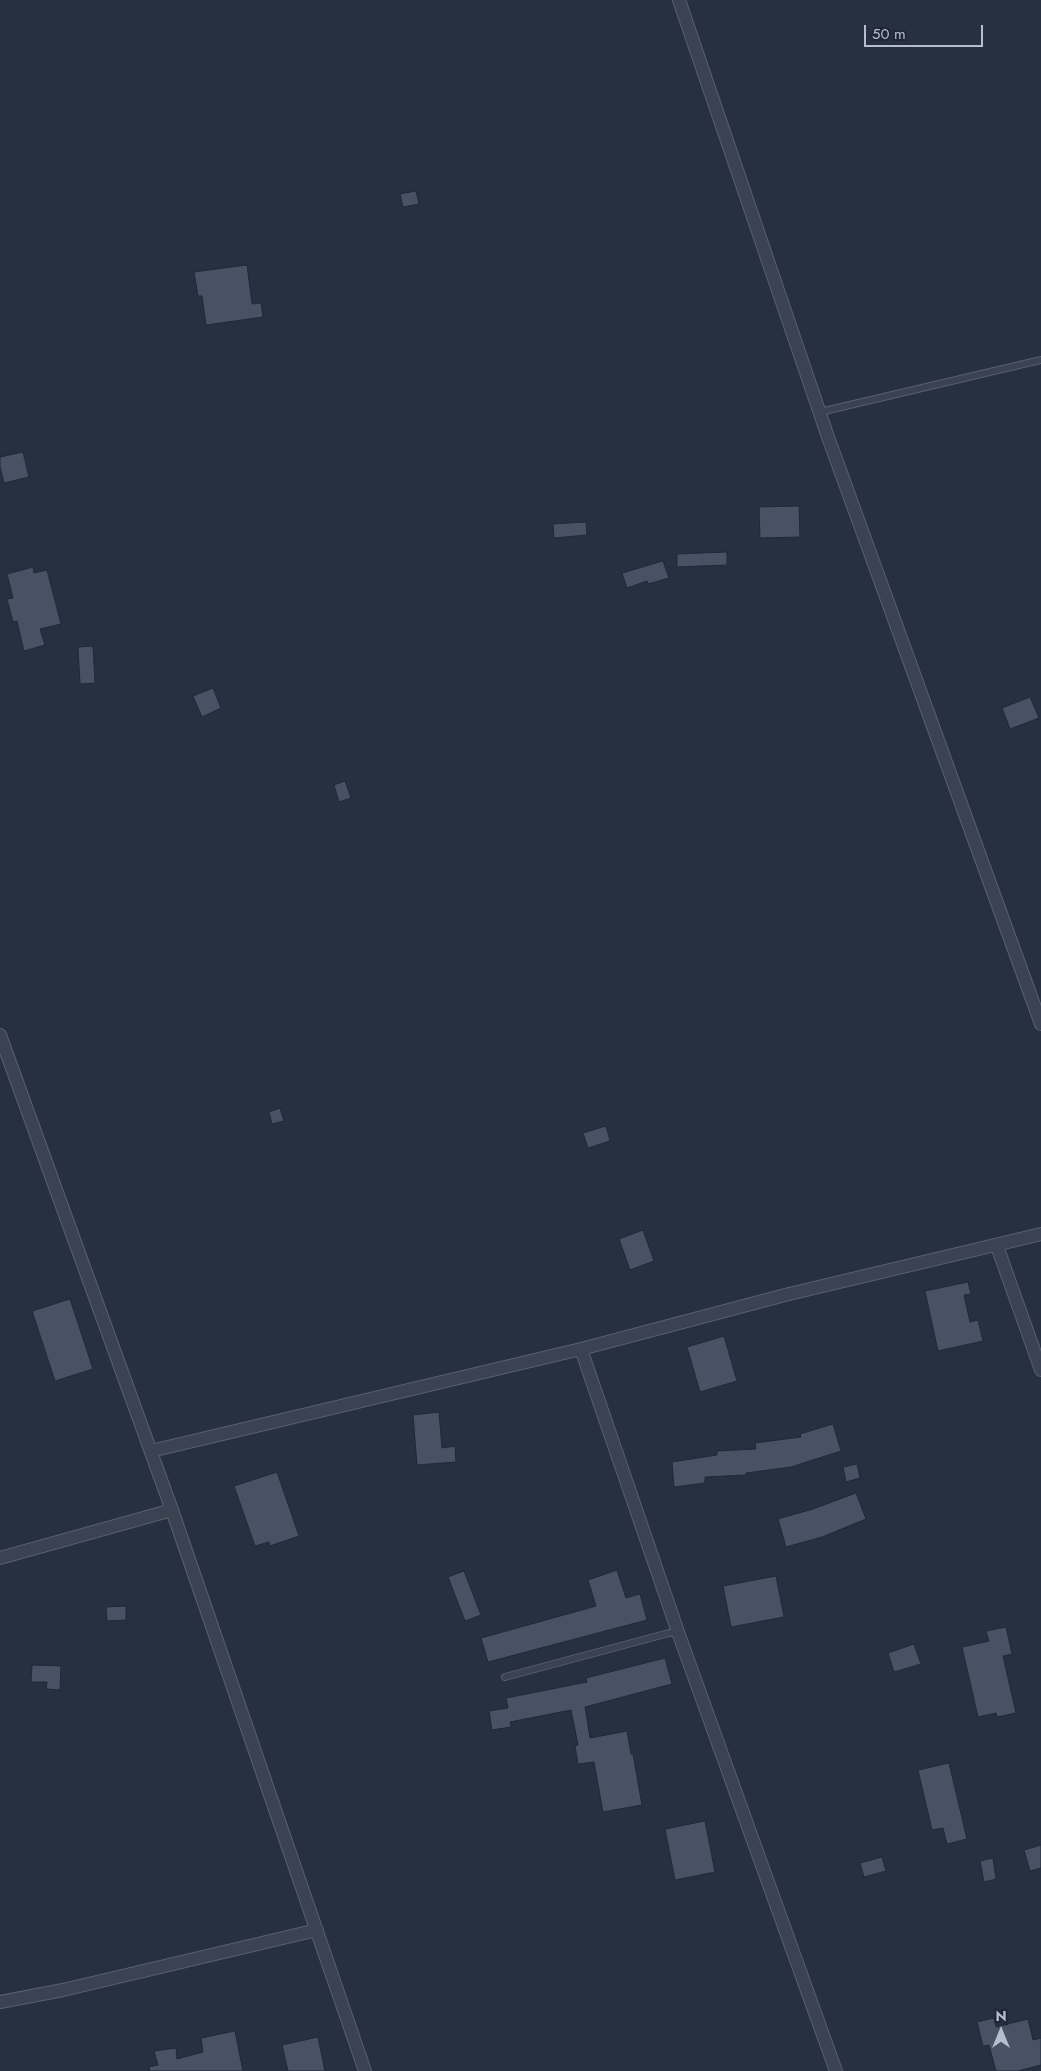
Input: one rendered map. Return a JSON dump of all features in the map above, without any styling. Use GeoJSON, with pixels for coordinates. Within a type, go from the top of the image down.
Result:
{"type":"FeatureCollection","features":[{"type":"Feature","properties":{"kind":"street"},"geometry":{"type":"LineString","coordinates":[[679,0],[820,412],[1041,1024]]}},
{"type":"Feature","properties":{"kind":"street"},"geometry":{"type":"LineString","coordinates":[[0,1036],[172,1510],[365,2071]]}},
{"type":"Feature","properties":{"kind":"street"},"geometry":{"type":"LineString","coordinates":[[151,1451],[581,1349],[789,1294],[1041,1234]]}},
{"type":"Feature","properties":{"kind":"street"},"geometry":{"type":"LineString","coordinates":[[997,1246],[1041,1370]]}},
{"type":"Feature","properties":{"kind":"street"},"geometry":{"type":"LineString","coordinates":[[581,1349],[678,1632],[836,2071]]}},
{"type":"Feature","properties":{"kind":"street"},"geometry":{"type":"LineString","coordinates":[[0,1558],[172,1510]]}},
{"type":"Feature","properties":{"kind":"street"},"geometry":{"type":"LineString","coordinates":[[0,2002],[63,1990],[317,1930]]}},
{"type":"Feature","properties":{"kind":"lane"},"geometry":{"type":"LineString","coordinates":[[820,412],[1041,360]]}},
{"type":"Feature","properties":{"kind":"lane"},"geometry":{"type":"LineString","coordinates":[[505,1677],[678,1632]]}},
{"type":"Feature","properties":{"kind":"building"},"geometry":{"type":"Polygon","coordinates":[[[416,191],[419,204],[403,207],[400,194],[416,191]]]}},
{"type":"Feature","properties":{"kind":"building"},"geometry":{"type":"Polygon","coordinates":[[[247,265],[252,304],[261,303],[263,317],[206,325],[202,296],[198,296],[194,272],[247,265]]]}},
{"type":"Feature","properties":{"kind":"building"},"geometry":{"type":"Polygon","coordinates":[[[23,452],[29,477],[4,483],[0,467],[0,457],[23,452]]]}},
{"type":"Feature","properties":{"kind":"building"},"geometry":{"type":"Polygon","coordinates":[[[799,506],[800,537],[760,538],[759,507],[799,506]]]}},
{"type":"Feature","properties":{"kind":"building"},"geometry":{"type":"Polygon","coordinates":[[[586,522],[587,535],[554,538],[553,524],[586,522]]]}},
{"type":"Feature","properties":{"kind":"building"},"geometry":{"type":"Polygon","coordinates":[[[727,552],[727,565],[677,567],[677,554],[727,552]]]}},
{"type":"Feature","properties":{"kind":"building"},"geometry":{"type":"Polygon","coordinates":[[[663,561],[669,578],[648,584],[647,581],[627,588],[622,573],[663,561]]]}},
{"type":"Feature","properties":{"kind":"building"},"geometry":{"type":"Polygon","coordinates":[[[33,567],[34,573],[47,570],[61,624],[40,629],[45,645],[24,651],[17,621],[13,622],[7,599],[13,598],[7,574],[33,567]]]}},
{"type":"Feature","properties":{"kind":"building"},"geometry":{"type":"Polygon","coordinates":[[[93,646],[95,683],[80,684],[78,647],[93,646]]]}},
{"type":"Feature","properties":{"kind":"building"},"geometry":{"type":"Polygon","coordinates":[[[213,688],[221,708],[202,717],[193,696],[213,688]]]}},
{"type":"Feature","properties":{"kind":"building"},"geometry":{"type":"Polygon","coordinates":[[[1030,697],[1039,718],[1010,729],[1002,708],[1030,697]]]}},
{"type":"Feature","properties":{"kind":"building"},"geometry":{"type":"Polygon","coordinates":[[[345,781],[351,798],[339,802],[334,785],[345,781]]]}},
{"type":"Feature","properties":{"kind":"building"},"geometry":{"type":"Polygon","coordinates":[[[280,1108],[284,1121],[272,1124],[269,1112],[280,1108]]]}},
{"type":"Feature","properties":{"kind":"building"},"geometry":{"type":"Polygon","coordinates":[[[606,1126],[610,1141],[588,1148],[583,1133],[606,1126]]]}},
{"type":"Feature","properties":{"kind":"building"},"geometry":{"type":"Polygon","coordinates":[[[643,1230],[654,1261],[630,1270],[619,1239],[643,1230]]]}},
{"type":"Feature","properties":{"kind":"building"},"geometry":{"type":"Polygon","coordinates":[[[968,1282],[971,1294],[964,1295],[970,1322],[978,1320],[983,1341],[938,1351],[925,1291],[968,1282]]]}},
{"type":"Feature","properties":{"kind":"building"},"geometry":{"type":"Polygon","coordinates":[[[70,1299],[93,1369],[55,1381],[32,1311],[70,1299]]]}},
{"type":"Feature","properties":{"kind":"building"},"geometry":{"type":"Polygon","coordinates":[[[724,1336],[737,1381],[700,1392],[687,1347],[724,1336]]]}},
{"type":"Feature","properties":{"kind":"building"},"geometry":{"type":"Polygon","coordinates":[[[439,1412],[442,1448],[455,1446],[456,1462],[417,1465],[413,1415],[439,1412]]]}},
{"type":"Feature","properties":{"kind":"building"},"geometry":{"type":"Polygon","coordinates":[[[833,1424],[841,1451],[791,1467],[746,1473],[746,1475],[705,1477],[705,1483],[674,1487],[672,1462],[717,1455],[717,1451],[756,1449],[755,1443],[801,1437],[800,1434],[833,1424]]]}},
{"type":"Feature","properties":{"kind":"building"},"geometry":{"type":"Polygon","coordinates":[[[857,1464],[860,1478],[846,1482],[843,1467],[857,1464]]]}},
{"type":"Feature","properties":{"kind":"building"},"geometry":{"type":"Polygon","coordinates":[[[277,1472],[299,1536],[270,1546],[269,1542],[255,1546],[234,1486],[277,1472]]]}},
{"type":"Feature","properties":{"kind":"building"},"geometry":{"type":"Polygon","coordinates":[[[856,1493],[866,1519],[822,1537],[786,1547],[778,1519],[813,1509],[856,1493]]]}},
{"type":"Feature","properties":{"kind":"building"},"geometry":{"type":"Polygon","coordinates":[[[617,1570],[626,1598],[640,1594],[647,1620],[488,1662],[481,1638],[596,1606],[588,1580],[617,1570]]]}},
{"type":"Feature","properties":{"kind":"building"},"geometry":{"type":"Polygon","coordinates":[[[464,1571],[481,1615],[465,1621],[448,1577],[464,1571]]]}},
{"type":"Feature","properties":{"kind":"building"},"geometry":{"type":"Polygon","coordinates":[[[776,1576],[784,1617],[731,1627],[723,1586],[776,1576]]]}},
{"type":"Feature","properties":{"kind":"building"},"geometry":{"type":"Polygon","coordinates":[[[126,1606],[126,1620],[107,1621],[106,1607],[126,1606]]]}},
{"type":"Feature","properties":{"kind":"building"},"geometry":{"type":"Polygon","coordinates":[[[1006,1627],[1012,1654],[1003,1656],[1016,1713],[997,1717],[996,1713],[978,1717],[962,1647],[989,1641],[986,1631],[1006,1627]]]}},
{"type":"Feature","properties":{"kind":"building"},"geometry":{"type":"Polygon","coordinates":[[[914,1644],[921,1664],[894,1672],[888,1653],[914,1644]]]}},
{"type":"Feature","properties":{"kind":"building"},"geometry":{"type":"Polygon","coordinates":[[[665,1658],[672,1684],[585,1707],[590,1738],[627,1731],[642,1805],[603,1812],[594,1762],[578,1764],[575,1746],[578,1745],[571,1710],[510,1722],[511,1727],[492,1730],[489,1711],[508,1708],[506,1698],[587,1682],[586,1678],[665,1658]]]}},
{"type":"Feature","properties":{"kind":"building"},"geometry":{"type":"Polygon","coordinates":[[[32,1665],[61,1666],[60,1690],[46,1689],[47,1682],[31,1682],[32,1665]]]}},
{"type":"Feature","properties":{"kind":"building"},"geometry":{"type":"Polygon","coordinates":[[[949,1763],[967,1839],[947,1844],[943,1828],[932,1830],[918,1770],[949,1763]]]}},
{"type":"Feature","properties":{"kind":"building"},"geometry":{"type":"Polygon","coordinates":[[[705,1821],[715,1872],[675,1880],[665,1829],[705,1821]]]}},
{"type":"Feature","properties":{"kind":"building"},"geometry":{"type":"Polygon","coordinates":[[[1041,1845],[1041,1868],[1030,1871],[1024,1850],[1041,1845]]]}},
{"type":"Feature","properties":{"kind":"building"},"geometry":{"type":"Polygon","coordinates":[[[882,1857],[886,1871],[864,1877],[860,1863],[882,1857]]]}},
{"type":"Feature","properties":{"kind":"building"},"geometry":{"type":"Polygon","coordinates":[[[993,1858],[996,1879],[984,1882],[980,1861],[993,1858]]]}},
{"type":"Feature","properties":{"kind":"building"},"geometry":{"type":"Polygon","coordinates":[[[994,2018],[996,2027],[1028,2019],[1033,2040],[1041,2038],[1041,2065],[1018,2071],[996,2071],[989,2045],[983,2046],[977,2022],[994,2018]]]}},
{"type":"Feature","properties":{"kind":"building"},"geometry":{"type":"Polygon","coordinates":[[[235,2031],[243,2071],[150,2071],[149,2067],[158,2065],[154,2051],[176,2048],[177,2059],[203,2052],[201,2038],[235,2031]]]}},
{"type":"Feature","properties":{"kind":"building"},"geometry":{"type":"Polygon","coordinates":[[[318,2037],[325,2071],[288,2071],[282,2045],[318,2037]]]}}]}
